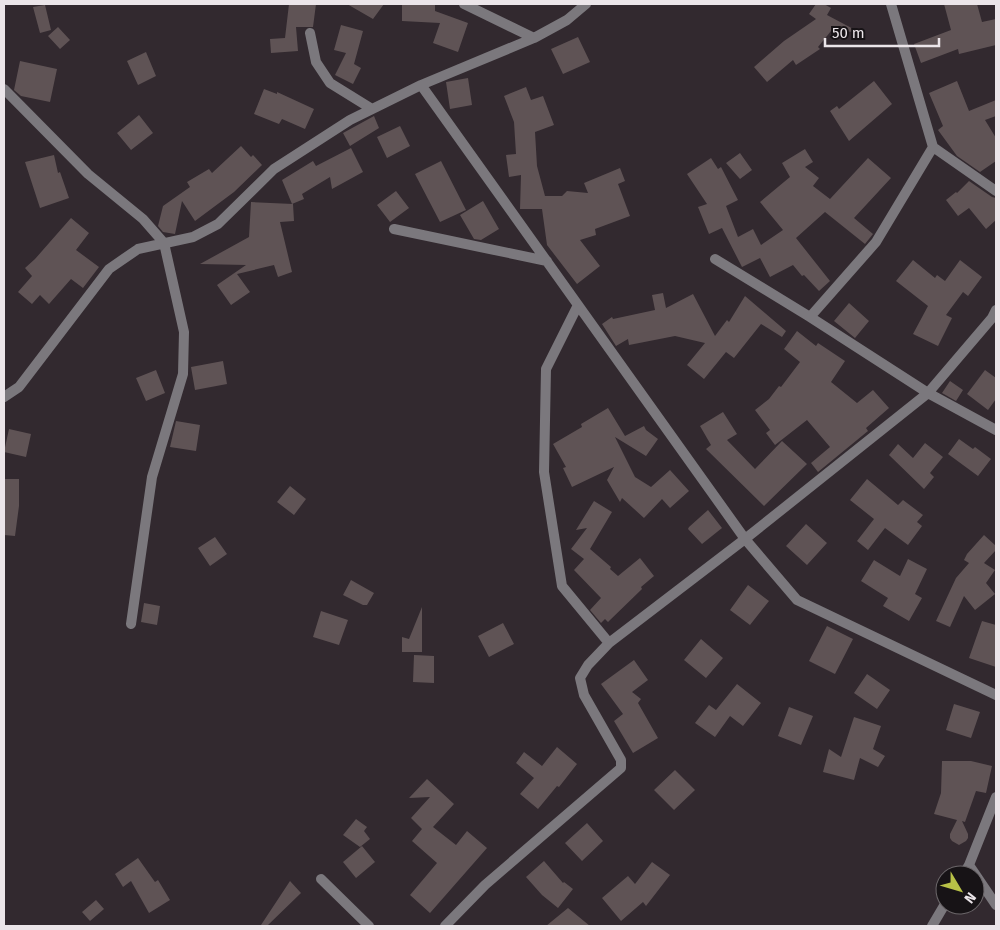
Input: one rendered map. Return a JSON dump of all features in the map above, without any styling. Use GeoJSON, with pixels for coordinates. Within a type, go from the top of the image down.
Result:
{"type":"FeatureCollection","features":[{"type":"Feature","properties":{"kind":"street"},"geometry":{"type":"LineString","coordinates":[[464,4],[534,38]]}},
{"type":"Feature","properties":{"kind":"street"},"geometry":{"type":"LineString","coordinates":[[4,397],[19,387],[109,269],[138,248],[193,237],[218,224],[274,169],[350,120],[421,85],[534,38],[567,20],[586,4]]}},
{"type":"Feature","properties":{"kind":"street"},"geometry":{"type":"LineString","coordinates":[[891,4],[933,147],[996,190]]}},
{"type":"Feature","properties":{"kind":"street"},"geometry":{"type":"LineString","coordinates":[[310,33],[316,62],[330,83],[372,109]]}},
{"type":"Feature","properties":{"kind":"street"},"geometry":{"type":"LineString","coordinates":[[421,85],[745,539],[797,600],[996,695]]}},
{"type":"Feature","properties":{"kind":"street"},"geometry":{"type":"LineString","coordinates":[[4,89],[88,174],[143,219],[164,243],[184,332],[183,374],[152,477],[131,624]]}},
{"type":"Feature","properties":{"kind":"street"},"geometry":{"type":"LineString","coordinates":[[810,317],[876,242],[933,147]]}},
{"type":"Feature","properties":{"kind":"street"},"geometry":{"type":"LineString","coordinates":[[394,229],[547,261]]}},
{"type":"Feature","properties":{"kind":"street"},"geometry":{"type":"LineString","coordinates":[[715,259],[928,393],[996,430]]}},
{"type":"Feature","properties":{"kind":"street"},"geometry":{"type":"LineString","coordinates":[[578,305],[546,369],[544,472],[562,586],[609,643]]}},
{"type":"Feature","properties":{"kind":"street"},"geometry":{"type":"LineString","coordinates":[[445,926],[485,885],[621,768],[621,760],[584,695],[580,678],[588,665],[609,643],[745,539],[928,393],[992,318],[996,310]]}},
{"type":"Feature","properties":{"kind":"street"},"geometry":{"type":"LineString","coordinates":[[969,865],[996,797]]}},
{"type":"Feature","properties":{"kind":"street"},"geometry":{"type":"LineString","coordinates":[[321,879],[369,926]]}},
{"type":"Feature","properties":{"kind":"street"},"geometry":{"type":"LineString","coordinates":[[985,889],[996,905]]}},
{"type":"Feature","properties":{"kind":"street"},"geometry":{"type":"LineString","coordinates":[[932,926],[938,915]]}},
{"type":"Feature","properties":{"kind":"building"},"geometry":{"type":"Polygon","coordinates":[[[289,4],[316,4],[313,27],[296,27],[298,51],[271,53],[270,39],[285,38],[289,4]]]}},
{"type":"Feature","properties":{"kind":"building"},"geometry":{"type":"Polygon","coordinates":[[[347,4],[384,4],[373,19],[347,4]]]}},
{"type":"Feature","properties":{"kind":"building"},"geometry":{"type":"Polygon","coordinates":[[[402,4],[435,4],[435,11],[468,23],[458,52],[433,43],[440,23],[402,21],[402,4]]]}},
{"type":"Feature","properties":{"kind":"building"},"geometry":{"type":"Polygon","coordinates":[[[816,4],[824,4],[831,8],[827,15],[859,32],[831,31],[818,47],[820,49],[796,65],[793,60],[767,82],[754,67],[784,41],[816,19],[809,14],[816,4]]]}},
{"type":"Feature","properties":{"kind":"building"},"geometry":{"type":"Polygon","coordinates":[[[944,4],[977,4],[982,22],[996,19],[996,45],[959,54],[958,49],[921,63],[914,44],[951,30],[944,4]]]}},
{"type":"Feature","properties":{"kind":"building"},"geometry":{"type":"Polygon","coordinates":[[[45,5],[51,30],[40,33],[33,7],[45,5]]]}},
{"type":"Feature","properties":{"kind":"building"},"geometry":{"type":"Polygon","coordinates":[[[341,25],[363,31],[354,64],[361,68],[353,84],[335,75],[346,53],[334,50],[341,25]]]}},
{"type":"Feature","properties":{"kind":"building"},"geometry":{"type":"Polygon","coordinates":[[[58,27],[70,40],[60,49],[48,36],[58,27]]]}},
{"type":"Feature","properties":{"kind":"building"},"geometry":{"type":"Polygon","coordinates":[[[578,37],[590,62],[563,74],[551,49],[578,37]]]}},
{"type":"Feature","properties":{"kind":"building"},"geometry":{"type":"Polygon","coordinates":[[[146,52],[156,76],[138,85],[127,61],[146,52]]]}},
{"type":"Feature","properties":{"kind":"building"},"geometry":{"type":"Polygon","coordinates":[[[20,61],[57,69],[50,102],[21,96],[14,90],[20,61]]]}},
{"type":"Feature","properties":{"kind":"building"},"geometry":{"type":"Polygon","coordinates":[[[468,78],[472,105],[450,109],[446,82],[468,78]]]}},
{"type":"Feature","properties":{"kind":"building"},"geometry":{"type":"Polygon","coordinates":[[[874,81],[892,104],[849,141],[830,111],[837,106],[839,109],[874,81]]]}},
{"type":"Feature","properties":{"kind":"building"},"geometry":{"type":"Polygon","coordinates":[[[957,81],[969,111],[996,100],[996,116],[985,120],[996,138],[996,161],[980,172],[957,156],[938,130],[943,126],[929,93],[957,81]]]}},
{"type":"Feature","properties":{"kind":"building"},"geometry":{"type":"Polygon","coordinates":[[[526,87],[531,100],[543,96],[554,125],[535,132],[537,166],[545,196],[562,196],[567,191],[588,193],[584,183],[620,168],[625,181],[618,184],[630,216],[595,229],[596,235],[580,240],[600,266],[577,284],[547,245],[542,209],[520,209],[521,175],[509,177],[506,155],[516,154],[514,122],[504,96],[526,87]]]}},
{"type":"Feature","properties":{"kind":"building"},"geometry":{"type":"Polygon","coordinates":[[[264,89],[277,94],[277,92],[314,109],[305,129],[282,119],[279,124],[254,114],[264,89]]]}},
{"type":"Feature","properties":{"kind":"building"},"geometry":{"type":"Polygon","coordinates":[[[139,115],[153,133],[131,150],[117,133],[139,115]]]}},
{"type":"Feature","properties":{"kind":"building"},"geometry":{"type":"Polygon","coordinates":[[[374,116],[379,128],[350,146],[343,133],[374,116]]]}},
{"type":"Feature","properties":{"kind":"building"},"geometry":{"type":"Polygon","coordinates":[[[400,126],[410,146],[387,158],[377,137],[400,126]]]}},
{"type":"Feature","properties":{"kind":"building"},"geometry":{"type":"Polygon","coordinates":[[[241,146],[262,165],[234,192],[195,221],[182,201],[175,234],[163,232],[158,226],[163,206],[190,187],[187,182],[209,169],[212,173],[241,146]]]}},
{"type":"Feature","properties":{"kind":"building"},"geometry":{"type":"Polygon","coordinates":[[[351,148],[363,172],[332,189],[330,177],[302,194],[304,199],[292,204],[282,180],[313,161],[316,166],[351,148]]]}},
{"type":"Feature","properties":{"kind":"building"},"geometry":{"type":"Polygon","coordinates":[[[805,149],[813,162],[805,167],[819,178],[813,186],[830,199],[868,158],[891,178],[854,218],[873,234],[865,244],[825,212],[796,238],[830,281],[819,291],[793,265],[770,277],[760,258],[742,267],[722,228],[709,234],[698,207],[707,204],[687,174],[711,158],[718,169],[721,167],[738,200],[726,206],[738,237],[753,229],[761,245],[783,230],[760,202],[790,177],[782,163],[805,149]]]}},
{"type":"Feature","properties":{"kind":"building"},"geometry":{"type":"Polygon","coordinates":[[[740,153],[752,170],[740,179],[726,163],[740,153]]]}},
{"type":"Feature","properties":{"kind":"building"},"geometry":{"type":"Polygon","coordinates":[[[54,155],[58,173],[60,172],[69,198],[40,208],[25,162],[54,155]]]}},
{"type":"Feature","properties":{"kind":"building"},"geometry":{"type":"Polygon","coordinates":[[[441,161],[466,210],[440,222],[415,174],[441,161]]]}},
{"type":"Feature","properties":{"kind":"building"},"geometry":{"type":"Polygon","coordinates":[[[969,181],[996,198],[996,220],[986,229],[969,208],[958,216],[946,200],[957,193],[969,181]]]}},
{"type":"Feature","properties":{"kind":"building"},"geometry":{"type":"Polygon","coordinates":[[[396,191],[409,208],[390,222],[377,205],[396,191]]]}},
{"type":"Feature","properties":{"kind":"building"},"geometry":{"type":"Polygon","coordinates":[[[483,201],[499,229],[481,240],[474,239],[460,215],[483,201]]]}},
{"type":"Feature","properties":{"kind":"building"},"geometry":{"type":"Polygon","coordinates":[[[251,202],[293,204],[294,221],[280,222],[292,272],[278,277],[274,265],[237,274],[250,292],[231,305],[217,285],[246,265],[200,264],[249,237],[251,202]]]}},
{"type":"Feature","properties":{"kind":"building"},"geometry":{"type":"Polygon","coordinates":[[[71,218],[89,233],[76,250],[99,267],[83,288],[71,279],[49,304],[40,295],[32,304],[18,292],[32,276],[25,268],[71,218]]]}},
{"type":"Feature","properties":{"kind":"building"},"geometry":{"type":"Polygon","coordinates":[[[913,260],[935,278],[937,275],[945,281],[960,260],[982,277],[968,296],[963,292],[946,315],[952,318],[938,346],[913,334],[928,306],[896,281],[913,260]]]}},
{"type":"Feature","properties":{"kind":"building"},"geometry":{"type":"Polygon","coordinates":[[[663,293],[666,308],[693,294],[715,336],[727,320],[729,322],[745,296],[786,331],[782,337],[761,324],[734,358],[726,352],[704,379],[687,365],[705,343],[675,336],[629,345],[628,339],[616,346],[602,324],[612,317],[613,319],[655,310],[652,295],[663,293]]]}},
{"type":"Feature","properties":{"kind":"building"},"geometry":{"type":"Polygon","coordinates":[[[849,303],[869,321],[855,338],[834,321],[849,303]]]}},
{"type":"Feature","properties":{"kind":"building"},"geometry":{"type":"Polygon","coordinates":[[[797,331],[816,346],[818,343],[845,361],[831,382],[857,403],[873,390],[889,408],[866,428],[868,431],[818,472],[811,463],[830,447],[807,420],[775,445],[766,433],[770,430],[755,410],[769,399],[779,386],[781,387],[800,362],[784,349],[797,331]]]}},
{"type":"Feature","properties":{"kind":"building"},"geometry":{"type":"Polygon","coordinates":[[[223,361],[227,384],[195,390],[191,367],[223,361]]]}},
{"type":"Feature","properties":{"kind":"building"},"geometry":{"type":"Polygon","coordinates":[[[156,370],[165,393],[146,401],[136,378],[156,370]]]}},
{"type":"Feature","properties":{"kind":"building"},"geometry":{"type":"Polygon","coordinates":[[[985,370],[996,378],[996,399],[988,410],[967,394],[985,370]]]}},
{"type":"Feature","properties":{"kind":"building"},"geometry":{"type":"Polygon","coordinates":[[[950,381],[963,390],[956,401],[942,393],[950,381]]]}},
{"type":"Feature","properties":{"kind":"building"},"geometry":{"type":"Polygon","coordinates":[[[608,408],[625,436],[644,426],[646,430],[658,439],[646,456],[615,437],[635,477],[651,487],[670,470],[689,491],[670,508],[662,499],[644,518],[622,498],[620,502],[607,480],[614,467],[572,487],[563,468],[566,467],[553,444],[582,427],[581,424],[608,408]]]}},
{"type":"Feature","properties":{"kind":"building"},"geometry":{"type":"Polygon","coordinates":[[[723,412],[737,434],[727,440],[755,469],[782,441],[807,464],[764,506],[706,449],[711,445],[700,426],[723,412]]]}},
{"type":"Feature","properties":{"kind":"building"},"geometry":{"type":"Polygon","coordinates":[[[176,421],[200,425],[196,451],[170,447],[176,421]]]}},
{"type":"Feature","properties":{"kind":"building"},"geometry":{"type":"Polygon","coordinates":[[[9,429],[31,434],[26,457],[4,452],[9,429]]]}},
{"type":"Feature","properties":{"kind":"building"},"geometry":{"type":"Polygon","coordinates":[[[959,439],[973,449],[975,447],[991,459],[978,476],[948,454],[959,439]]]}},
{"type":"Feature","properties":{"kind":"building"},"geometry":{"type":"Polygon","coordinates":[[[925,443],[943,457],[930,473],[934,477],[924,489],[889,455],[898,444],[913,458],[925,443]]]}},
{"type":"Feature","properties":{"kind":"building"},"geometry":{"type":"Polygon","coordinates":[[[4,479],[19,479],[19,506],[15,536],[4,535],[4,479]]]}},
{"type":"Feature","properties":{"kind":"building"},"geometry":{"type":"Polygon","coordinates":[[[867,479],[898,505],[903,500],[923,515],[917,522],[922,526],[908,545],[885,528],[868,550],[857,541],[874,519],[850,500],[867,479]]]}},
{"type":"Feature","properties":{"kind":"building"},"geometry":{"type":"Polygon","coordinates":[[[290,486],[306,499],[294,515],[277,502],[290,486]]]}},
{"type":"Feature","properties":{"kind":"building"},"geometry":{"type":"Polygon","coordinates":[[[594,501],[612,512],[590,549],[611,567],[610,569],[618,576],[640,558],[654,576],[608,622],[605,619],[601,623],[590,610],[601,598],[574,570],[584,559],[571,549],[587,528],[576,530],[594,501]]]}},
{"type":"Feature","properties":{"kind":"building"},"geometry":{"type":"Polygon","coordinates":[[[708,510],[722,528],[702,544],[688,529],[708,510]]]}},
{"type":"Feature","properties":{"kind":"building"},"geometry":{"type":"Polygon","coordinates":[[[806,524],[827,543],[807,565],[786,546],[806,524]]]}},
{"type":"Feature","properties":{"kind":"building"},"geometry":{"type":"Polygon","coordinates":[[[984,535],[996,546],[996,550],[984,563],[995,570],[986,583],[995,594],[975,610],[964,596],[950,627],[936,621],[956,578],[969,563],[964,560],[967,554],[984,535]]]}},
{"type":"Feature","properties":{"kind":"building"},"geometry":{"type":"Polygon","coordinates":[[[215,537],[227,554],[210,566],[198,548],[215,537]]]}},
{"type":"Feature","properties":{"kind":"building"},"geometry":{"type":"Polygon","coordinates":[[[908,559],[927,569],[915,594],[922,598],[909,621],[883,606],[888,598],[861,581],[874,560],[900,576],[908,559]]]}},
{"type":"Feature","properties":{"kind":"building"},"geometry":{"type":"Polygon","coordinates":[[[351,580],[374,593],[367,605],[363,605],[343,595],[351,580]]]}},
{"type":"Feature","properties":{"kind":"building"},"geometry":{"type":"Polygon","coordinates":[[[748,585],[769,601],[750,625],[730,610],[748,585]]]}},
{"type":"Feature","properties":{"kind":"building"},"geometry":{"type":"Polygon","coordinates":[[[144,603],[160,606],[157,625],[141,622],[144,603]]]}},
{"type":"Feature","properties":{"kind":"building"},"geometry":{"type":"Polygon","coordinates":[[[422,607],[422,652],[402,652],[402,637],[409,639],[422,607]]]}},
{"type":"Feature","properties":{"kind":"building"},"geometry":{"type":"Polygon","coordinates":[[[321,611],[348,620],[339,645],[313,637],[321,611]]]}},
{"type":"Feature","properties":{"kind":"building"},"geometry":{"type":"Polygon","coordinates":[[[982,621],[996,625],[996,667],[969,658],[982,621]]]}},
{"type":"Feature","properties":{"kind":"building"},"geometry":{"type":"Polygon","coordinates":[[[503,623],[514,644],[489,657],[478,636],[503,623]]]}},
{"type":"Feature","properties":{"kind":"building"},"geometry":{"type":"Polygon","coordinates":[[[827,626],[853,639],[835,674],[809,661],[827,626]]]}},
{"type":"Feature","properties":{"kind":"building"},"geometry":{"type":"Polygon","coordinates":[[[701,639],[723,658],[706,678],[684,660],[701,639]]]}},
{"type":"Feature","properties":{"kind":"building"},"geometry":{"type":"Polygon","coordinates":[[[414,655],[434,656],[434,683],[413,682],[414,655]]]}},
{"type":"Feature","properties":{"kind":"building"},"geometry":{"type":"Polygon","coordinates":[[[634,660],[648,680],[632,692],[641,699],[638,703],[658,738],[633,753],[614,721],[623,714],[601,684],[634,660]]]}},
{"type":"Feature","properties":{"kind":"building"},"geometry":{"type":"Polygon","coordinates":[[[867,674],[890,690],[877,709],[854,693],[867,674]]]}},
{"type":"Feature","properties":{"kind":"building"},"geometry":{"type":"Polygon","coordinates":[[[737,684],[761,703],[743,726],[730,716],[715,737],[695,723],[709,705],[716,710],[737,684]]]}},
{"type":"Feature","properties":{"kind":"building"},"geometry":{"type":"Polygon","coordinates":[[[954,704],[980,712],[971,738],[946,730],[954,704]]]}},
{"type":"Feature","properties":{"kind":"building"},"geometry":{"type":"Polygon","coordinates":[[[789,707],[813,716],[801,745],[778,736],[789,707]]]}},
{"type":"Feature","properties":{"kind":"building"},"geometry":{"type":"Polygon","coordinates":[[[854,717],[881,726],[873,749],[885,756],[878,767],[860,758],[854,780],[823,772],[829,749],[841,757],[854,717]]]}},
{"type":"Feature","properties":{"kind":"building"},"geometry":{"type":"Polygon","coordinates":[[[557,747],[577,764],[538,809],[520,794],[534,778],[516,763],[524,752],[542,766],[557,747]]]}},
{"type":"Feature","properties":{"kind":"building"},"geometry":{"type":"Polygon","coordinates":[[[942,761],[971,761],[992,766],[986,793],[976,791],[965,822],[962,821],[968,838],[959,845],[950,838],[957,820],[934,814],[941,793],[942,761]]]}},
{"type":"Feature","properties":{"kind":"building"},"geometry":{"type":"Polygon","coordinates":[[[675,770],[695,790],[674,810],[654,790],[675,770]]]}},
{"type":"Feature","properties":{"kind":"building"},"geometry":{"type":"Polygon","coordinates":[[[427,779],[454,804],[433,827],[456,845],[467,831],[487,848],[430,913],[410,895],[437,863],[412,841],[422,829],[411,818],[430,797],[409,798],[427,779]]]}},
{"type":"Feature","properties":{"kind":"building"},"geometry":{"type":"Polygon","coordinates":[[[356,819],[367,827],[364,831],[370,839],[360,847],[343,835],[356,819]]]}},
{"type":"Feature","properties":{"kind":"building"},"geometry":{"type":"Polygon","coordinates":[[[587,823],[603,841],[582,861],[565,843],[587,823]]]}},
{"type":"Feature","properties":{"kind":"building"},"geometry":{"type":"Polygon","coordinates":[[[362,846],[375,862],[356,878],[343,862],[362,846]]]}},
{"type":"Feature","properties":{"kind":"building"},"geometry":{"type":"Polygon","coordinates":[[[138,858],[155,882],[158,880],[170,900],[149,913],[131,881],[123,887],[115,874],[138,858]]]}},
{"type":"Feature","properties":{"kind":"building"},"geometry":{"type":"Polygon","coordinates":[[[544,861],[563,883],[573,889],[558,908],[542,895],[526,877],[544,861]]]}},
{"type":"Feature","properties":{"kind":"building"},"geometry":{"type":"Polygon","coordinates":[[[652,862],[670,875],[646,906],[643,902],[621,921],[602,898],[628,876],[635,884],[652,862]]]}},
{"type":"Feature","properties":{"kind":"building"},"geometry":{"type":"Polygon","coordinates":[[[290,881],[301,893],[267,926],[262,926],[261,925],[290,881]]]}},
{"type":"Feature","properties":{"kind":"building"},"geometry":{"type":"Polygon","coordinates":[[[96,900],[104,909],[90,921],[82,912],[96,900]]]}},
{"type":"Feature","properties":{"kind":"building"},"geometry":{"type":"Polygon","coordinates":[[[568,908],[590,926],[546,926],[568,908]]]}}]}
